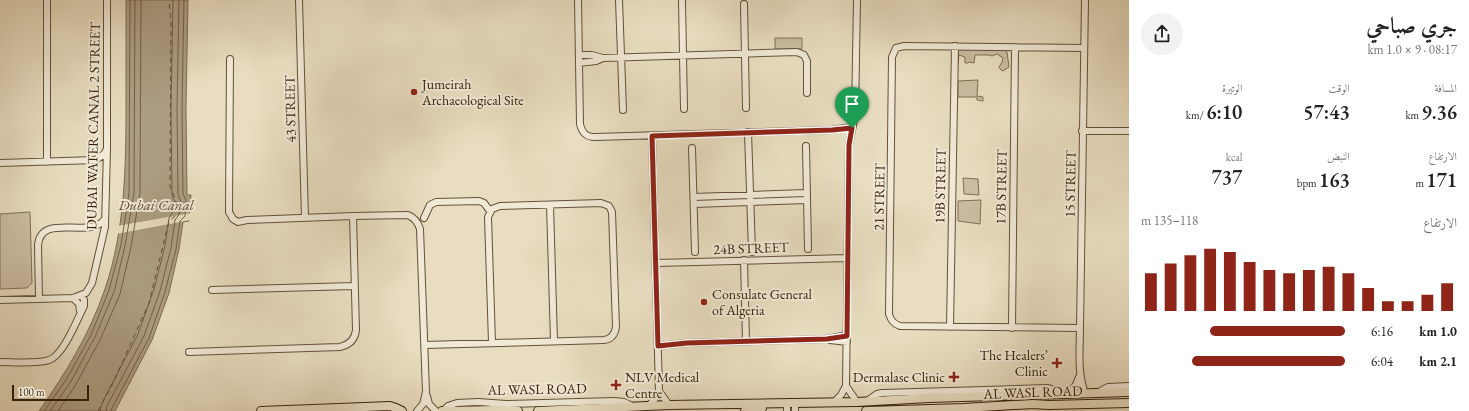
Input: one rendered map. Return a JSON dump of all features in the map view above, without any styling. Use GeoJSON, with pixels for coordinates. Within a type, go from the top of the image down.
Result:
{"type":"FeatureCollection","features":[{"type":"Feature","properties":{"kind":"main road","name":"AL WASL ROAD"},"geometry":{"type":"LineString","coordinates":[[538,411],[669,405],[789,406],[834,402],[1129,392]]}},
{"type":"Feature","properties":{"kind":"main road"},"geometry":{"type":"LineString","coordinates":[[1032,404],[1043,401],[1076,400],[1081,398],[1085,393]]}},
{"type":"Feature","properties":{"kind":"main road","name":"AL WASL ROAD"},"geometry":{"type":"LineString","coordinates":[[866,411],[1032,404],[1129,403]]}},
{"type":"Feature","properties":{"kind":"main road"},"geometry":{"type":"LineString","coordinates":[[746,411],[752,408],[782,407],[784,405],[789,406]]}},
{"type":"Feature","properties":{"kind":"main road"},"geometry":{"type":"LineString","coordinates":[[261,411],[390,406],[402,411]]}},
{"type":"Feature","properties":{"kind":"main road","name":"AL WASL ROAD"},"geometry":{"type":"LineString","coordinates":[[442,411],[518,411]]}},
{"type":"Feature","properties":{"kind":"street"},"geometry":{"type":"LineString","coordinates":[[47,0],[47,162]]}},
{"type":"Feature","properties":{"kind":"street","name":"DUBAI WATER CANAL 2 STREET"},"geometry":{"type":"LineString","coordinates":[[0,362],[45,361],[53,359],[61,352],[84,303],[82,295],[88,290],[92,283],[104,235],[105,218],[107,169],[106,0]]}},
{"type":"Feature","properties":{"kind":"street","name":"43 STREET"},"geometry":{"type":"LineString","coordinates":[[299,0],[305,218]]}},
{"type":"Feature","properties":{"kind":"street"},"geometry":{"type":"LineString","coordinates":[[578,0],[581,128],[586,135],[595,137],[652,136],[851,130]]}},
{"type":"Feature","properties":{"kind":"street"},"geometry":{"type":"LineString","coordinates":[[619,0],[622,110]]}},
{"type":"Feature","properties":{"kind":"street"},"geometry":{"type":"LineString","coordinates":[[834,402],[841,395],[846,386],[849,145],[855,115],[857,0]]}},
{"type":"Feature","properties":{"kind":"street","name":"15 STREET"},"geometry":{"type":"LineString","coordinates":[[1080,369],[1082,131],[1085,0]]}},
{"type":"Feature","properties":{"kind":"street"},"geometry":{"type":"LineString","coordinates":[[682,1],[684,109]]}},
{"type":"Feature","properties":{"kind":"street"},"geometry":{"type":"LineString","coordinates":[[744,4],[746,108]]}},
{"type":"Feature","properties":{"kind":"street","name":"21 STREET"},"geometry":{"type":"LineString","coordinates":[[950,327],[900,326],[893,323],[889,314],[892,57],[896,48],[904,46],[954,46]]}},
{"type":"Feature","properties":{"kind":"street"},"geometry":{"type":"LineString","coordinates":[[954,46],[1084,48]]}},
{"type":"Feature","properties":{"kind":"street","name":"19B STREET"},"geometry":{"type":"LineString","coordinates":[[950,327],[954,46]]}},
{"type":"Feature","properties":{"kind":"street","name":"17B STREET"},"geometry":{"type":"LineString","coordinates":[[1012,328],[1015,47]]}},
{"type":"Feature","properties":{"kind":"street"},"geometry":{"type":"LineString","coordinates":[[579,56],[592,55],[603,58],[621,58],[797,52],[804,55],[807,61],[807,93]]}},
{"type":"Feature","properties":{"kind":"street"},"geometry":{"type":"LineString","coordinates":[[580,63],[596,61],[603,58]]}},
{"type":"Feature","properties":{"kind":"street"},"geometry":{"type":"LineString","coordinates":[[230,60],[229,208],[237,217],[247,220],[352,216],[408,216],[415,219],[420,230],[426,392],[429,404],[436,411]]}},
{"type":"Feature","properties":{"kind":"street"},"geometry":{"type":"LineString","coordinates":[[1082,131],[1129,131]]}},
{"type":"Feature","properties":{"kind":"street"},"geometry":{"type":"LineString","coordinates":[[748,132],[752,252]]}},
{"type":"Feature","properties":{"kind":"street"},"geometry":{"type":"LineString","coordinates":[[648,406],[655,399],[659,391],[652,136]]}},
{"type":"Feature","properties":{"kind":"street"},"geometry":{"type":"LineString","coordinates":[[806,146],[808,249]]}},
{"type":"Feature","properties":{"kind":"street"},"geometry":{"type":"LineString","coordinates":[[692,148],[695,252]]}},
{"type":"Feature","properties":{"kind":"street"},"geometry":{"type":"LineString","coordinates":[[96,160],[102,157],[107,149]]}},
{"type":"Feature","properties":{"kind":"street"},"geometry":{"type":"LineString","coordinates":[[0,163],[96,160],[102,162],[107,169]]}},
{"type":"Feature","properties":{"kind":"street"},"geometry":{"type":"LineString","coordinates":[[694,197],[750,194],[807,194]]}},
{"type":"Feature","properties":{"kind":"street"},"geometry":{"type":"LineString","coordinates":[[694,204],[807,200]]}},
{"type":"Feature","properties":{"kind":"street"},"geometry":{"type":"LineString","coordinates":[[424,218],[430,205],[436,202],[479,201],[484,203],[490,211]]}},
{"type":"Feature","properties":{"kind":"street"},"geometry":{"type":"LineString","coordinates":[[425,345],[604,340],[612,337],[615,330],[615,308],[612,212],[609,206],[601,203],[497,206],[490,211],[488,217],[492,343]]}},
{"type":"Feature","properties":{"kind":"street"},"geometry":{"type":"LineString","coordinates":[[550,204],[554,341]]}},
{"type":"Feature","properties":{"kind":"street"},"geometry":{"type":"LineString","coordinates":[[189,352],[340,347],[345,346],[352,341],[356,330],[352,216]]}},
{"type":"Feature","properties":{"kind":"street"},"geometry":{"type":"LineString","coordinates":[[39,299],[38,245],[40,237],[44,232],[55,228],[94,227],[100,224],[105,218]]}},
{"type":"Feature","properties":{"kind":"street"},"geometry":{"type":"LineString","coordinates":[[94,227],[104,235]]}},
{"type":"Feature","properties":{"kind":"street","name":"24B STREET"},"geometry":{"type":"LineString","coordinates":[[656,263],[848,258]]}},
{"type":"Feature","properties":{"kind":"street"},"geometry":{"type":"LineString","coordinates":[[744,260],[746,341]]}},
{"type":"Feature","properties":{"kind":"street"},"geometry":{"type":"LineString","coordinates":[[212,290],[354,286]]}},
{"type":"Feature","properties":{"kind":"street"},"geometry":{"type":"LineString","coordinates":[[0,300],[73,298],[82,295]]}},
{"type":"Feature","properties":{"kind":"street"},"geometry":{"type":"LineString","coordinates":[[73,298],[78,302],[80,311]]}},
{"type":"Feature","properties":{"kind":"street"},"geometry":{"type":"LineString","coordinates":[[950,327],[1080,328]]}},
{"type":"Feature","properties":{"kind":"street"},"geometry":{"type":"LineString","coordinates":[[658,343],[847,339]]}},
{"type":"Feature","properties":{"kind":"street"},"geometry":{"type":"LineString","coordinates":[[1080,369],[1081,382],[1085,393]]}},
{"type":"Feature","properties":{"kind":"street"},"geometry":{"type":"LineString","coordinates":[[1065,394],[1076,385],[1080,369]]}},
{"type":"Feature","properties":{"kind":"street"},"geometry":{"type":"LineString","coordinates":[[846,386],[857,402]]}},
{"type":"Feature","properties":{"kind":"street","name":"AL WASL ROAD"},"geometry":{"type":"LineString","coordinates":[[1097,393],[1108,387],[1129,386]]}},
{"type":"Feature","properties":{"kind":"street"},"geometry":{"type":"LineString","coordinates":[[659,391],[669,405]]}},
{"type":"Feature","properties":{"kind":"street"},"geometry":{"type":"LineString","coordinates":[[417,411],[423,404],[426,392]]}},
{"type":"Feature","properties":{"kind":"street","name":"AL WASL ROAD"},"geometry":{"type":"LineString","coordinates":[[442,411],[454,404],[478,402],[501,404],[614,401],[624,402],[633,407]]}},
{"type":"Feature","properties":{"kind":"shaded area"},"geometry":{"type":"Polygon","coordinates":[[[775,38],[802,38],[802,49],[775,49],[775,38]]]}},
{"type":"Feature","properties":{"kind":"shaded area"},"geometry":{"type":"Polygon","coordinates":[[[960,49],[1002,49],[1007,52],[1009,67],[1003,71],[1000,69],[999,67],[1003,58],[997,54],[992,56],[975,55],[974,63],[965,63],[965,57],[959,55],[957,65],[958,51],[960,49]]]}},
{"type":"Feature","properties":{"kind":"shaded area"},"geometry":{"type":"Polygon","coordinates":[[[978,80],[977,96],[983,97],[983,101],[977,100],[977,97],[958,97],[958,81],[978,80]]]}},
{"type":"Feature","properties":{"kind":"shaded area"},"geometry":{"type":"Polygon","coordinates":[[[963,178],[978,179],[979,195],[964,194],[963,178]]]}},
{"type":"Feature","properties":{"kind":"shaded area"},"geometry":{"type":"Polygon","coordinates":[[[981,200],[980,224],[958,221],[958,201],[981,200]]]}},
{"type":"Feature","properties":{"kind":"shaded area"},"geometry":{"type":"Polygon","coordinates":[[[30,212],[32,283],[27,288],[0,289],[0,214],[30,212]]]}},
{"type":"Feature","properties":{"kind":"water","name":"Dubai Canal"},"geometry":{"type":"Polygon","coordinates":[[[126,0],[188,0],[186,108],[187,195],[191,195],[189,221],[183,222],[179,249],[169,293],[152,340],[115,411],[39,411],[59,382],[85,337],[105,289],[117,244],[123,198],[126,152],[126,0]]]}},
{"type":"Feature","properties":{"kind":"pier"},"geometry":{"type":"Polygon","coordinates":[[[191,213],[191,220],[116,234],[117,226],[191,213]]]}},
{"type":"Feature","properties":{"kind":"ferry route"},"geometry":{"type":"LineString","coordinates":[[98,411],[113,383],[149,303],[169,221],[180,212],[170,186],[171,25],[169,0]]}},
{"type":"Feature","properties":{"kind":"place","name":"Jumeirah Archaeological Site"},"geometry":{"type":"Point","coordinates":[414,92]}},
{"type":"Feature","properties":{"kind":"place","name":"Consulate General of Algeria"},"geometry":{"type":"Point","coordinates":[704,302]}},
{"type":"Feature","properties":{"kind":"place","name":"The Healers’ Clinic"},"geometry":{"type":"Point","coordinates":[1057,363]}},
{"type":"Feature","properties":{"kind":"place","name":"Dermalase Clinic"},"geometry":{"type":"Point","coordinates":[954,377]}},
{"type":"Feature","properties":{"kind":"place","name":"NLV Medical Centre"},"geometry":{"type":"Point","coordinates":[616,385]}},
{"type":"Feature","properties":{"kind":"route"},"geometry":{"type":"LineString","coordinates":[[852,128],[849,141],[847,336],[827,339],[687,343],[658,346],[652,136],[852,128]]}}]}
